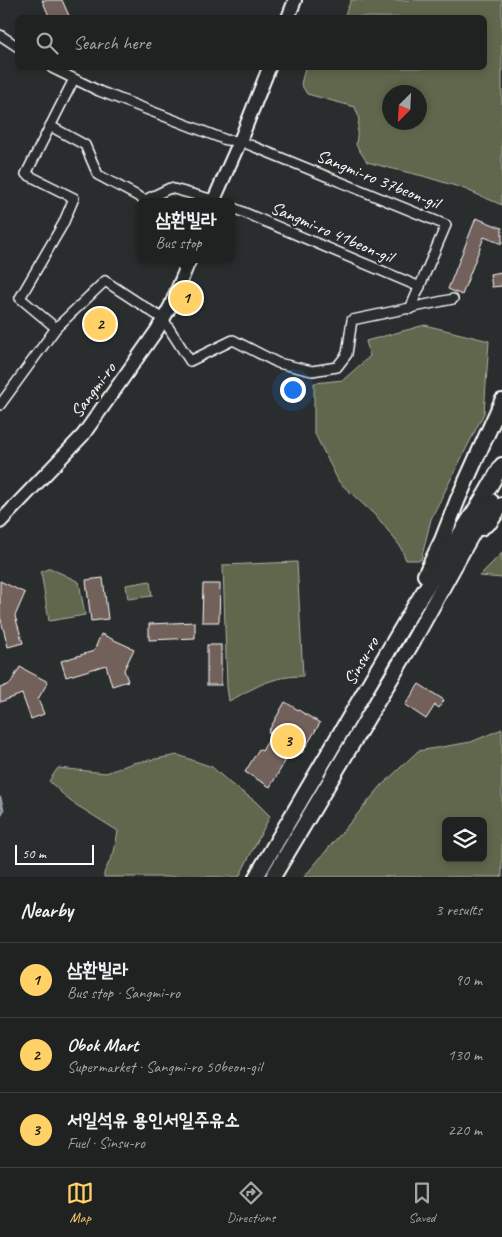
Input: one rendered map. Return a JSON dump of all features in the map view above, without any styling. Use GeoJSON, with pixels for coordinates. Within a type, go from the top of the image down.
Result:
{"type":"FeatureCollection","features":[{"type":"Feature","properties":{"kind":"main road"},"geometry":{"type":"LineString","coordinates":[[414,607],[421,582],[442,540],[458,499],[502,401]]}},
{"type":"Feature","properties":{"kind":"main road","name":"Sinsu-ro"},"geometry":{"type":"LineString","coordinates":[[256,877],[414,607],[502,465]]}},
{"type":"Feature","properties":{"kind":"main road","name":"Sinsu-ro"},"geometry":{"type":"LineString","coordinates":[[274,877],[412,643],[502,482]]}},
{"type":"Feature","properties":{"kind":"main road"},"geometry":{"type":"LineString","coordinates":[[472,534],[490,522],[502,505]]}},
{"type":"Feature","properties":{"kind":"street"},"geometry":{"type":"LineString","coordinates":[[289,15],[295,0]]}},
{"type":"Feature","properties":{"kind":"street"},"geometry":{"type":"LineString","coordinates":[[0,35],[15,45]]}},
{"type":"Feature","properties":{"kind":"street"},"geometry":{"type":"LineString","coordinates":[[56,70],[100,91],[226,140],[240,141]]}},
{"type":"Feature","properties":{"kind":"street"},"geometry":{"type":"LineString","coordinates":[[216,198],[268,70]]}},
{"type":"Feature","properties":{"kind":"street"},"geometry":{"type":"LineString","coordinates":[[56,328],[20,298],[63,224],[74,198],[26,174],[74,79]]}},
{"type":"Feature","properties":{"kind":"street"},"geometry":{"type":"LineString","coordinates":[[50,126],[84,145],[98,175],[141,198]]}},
{"type":"Feature","properties":{"kind":"street","name":"Sangmi-ro 37beon-gil"},"geometry":{"type":"LineString","coordinates":[[240,141],[446,225],[410,309]]}},
{"type":"Feature","properties":{"kind":"street"},"geometry":{"type":"LineString","coordinates":[[149,198],[170,188],[205,198]]}},
{"type":"Feature","properties":{"kind":"street","name":"Sangmi-ro 41beon-gil"},"geometry":{"type":"LineString","coordinates":[[235,209],[420,287]]}},
{"type":"Feature","properties":{"kind":"street","name":"Sangmi-ro"},"geometry":{"type":"LineString","coordinates":[[0,522],[83,435],[157,330],[170,307],[188,263]]}},
{"type":"Feature","properties":{"kind":"street"},"geometry":{"type":"LineString","coordinates":[[0,405],[56,328],[105,280],[163,319],[190,362],[234,340],[278,363],[312,371],[337,367],[347,354],[352,320],[453,299]]}},
{"type":"Feature","properties":{"kind":"green space"},"geometry":{"type":"Polygon","coordinates":[[[351,0],[502,0],[502,205],[462,188],[367,162],[356,145],[359,118],[355,107],[307,94],[301,84],[304,70],[487,70],[487,15],[345,15],[351,0]]]}},
{"type":"Feature","properties":{"kind":"green space"},"geometry":{"type":"Polygon","coordinates":[[[425,325],[489,341],[484,413],[431,519],[421,560],[406,560],[400,546],[378,518],[339,482],[314,432],[314,383],[343,380],[370,356],[366,341],[425,325]]]}},
{"type":"Feature","properties":{"kind":"green space"},"geometry":{"type":"Polygon","coordinates":[[[502,553],[502,578],[479,576],[502,553]]]}},
{"type":"Feature","properties":{"kind":"green space"},"geometry":{"type":"Polygon","coordinates":[[[297,562],[303,676],[271,681],[229,701],[223,565],[297,562]]]}},
{"type":"Feature","properties":{"kind":"green space"},"geometry":{"type":"Polygon","coordinates":[[[50,568],[79,582],[85,615],[49,621],[41,572],[50,568]]]}},
{"type":"Feature","properties":{"kind":"green space"},"geometry":{"type":"Polygon","coordinates":[[[150,581],[152,596],[128,599],[126,585],[150,581]]]}},
{"type":"Feature","properties":{"kind":"green space"},"geometry":{"type":"Polygon","coordinates":[[[502,729],[502,877],[304,877],[382,785],[418,751],[471,742],[502,729]]]}},
{"type":"Feature","properties":{"kind":"green space"},"geometry":{"type":"Polygon","coordinates":[[[178,755],[212,767],[231,784],[255,801],[270,816],[239,877],[104,877],[114,852],[118,831],[70,801],[49,781],[58,768],[106,773],[133,763],[178,755]]]}},
{"type":"Feature","properties":{"kind":"building"},"geometry":{"type":"Polygon","coordinates":[[[42,0],[62,0],[69,15],[49,15],[42,0]]]}},
{"type":"Feature","properties":{"kind":"building"},"geometry":{"type":"Polygon","coordinates":[[[476,218],[502,228],[502,244],[484,237],[462,295],[448,289],[476,218]]]}},
{"type":"Feature","properties":{"kind":"building"},"geometry":{"type":"Polygon","coordinates":[[[502,272],[502,286],[492,287],[490,274],[502,272]]]}},
{"type":"Feature","properties":{"kind":"building"},"geometry":{"type":"Polygon","coordinates":[[[103,578],[108,619],[91,621],[86,580],[103,578]]]}},
{"type":"Feature","properties":{"kind":"building"},"geometry":{"type":"Polygon","coordinates":[[[0,581],[25,593],[15,616],[23,643],[8,647],[0,616],[0,581]]]}},
{"type":"Feature","properties":{"kind":"building"},"geometry":{"type":"Polygon","coordinates":[[[203,584],[220,584],[219,622],[202,622],[203,584]]]}},
{"type":"Feature","properties":{"kind":"building"},"geometry":{"type":"Polygon","coordinates":[[[195,622],[195,638],[149,640],[149,624],[195,622]]]}},
{"type":"Feature","properties":{"kind":"building"},"geometry":{"type":"Polygon","coordinates":[[[101,634],[134,649],[124,670],[128,681],[112,686],[106,665],[66,677],[61,661],[94,651],[101,634]]]}},
{"type":"Feature","properties":{"kind":"building"},"geometry":{"type":"Polygon","coordinates":[[[207,645],[221,645],[221,685],[207,685],[207,645]]]}},
{"type":"Feature","properties":{"kind":"building"},"geometry":{"type":"Polygon","coordinates":[[[20,667],[48,682],[38,699],[44,714],[31,719],[22,694],[0,702],[0,688],[10,684],[20,667]]]}},
{"type":"Feature","properties":{"kind":"building"},"geometry":{"type":"Polygon","coordinates":[[[419,684],[444,700],[439,708],[435,705],[426,719],[405,705],[419,684]]]}},
{"type":"Feature","properties":{"kind":"building"},"geometry":{"type":"Polygon","coordinates":[[[285,702],[320,723],[302,753],[293,748],[270,787],[245,772],[259,749],[262,751],[272,734],[268,732],[285,702]]]}},
{"type":"Feature","properties":{"kind":"waterway"},"geometry":{"type":"LineString","coordinates":[[0,798],[3,810],[0,816]]}},
{"type":"Feature","properties":{"kind":"place","name":"삼환빌라"},"geometry":{"type":"Point","coordinates":[186,298]}},
{"type":"Feature","properties":{"kind":"place","name":"Obok Mart"},"geometry":{"type":"Point","coordinates":[100,324]}},
{"type":"Feature","properties":{"kind":"place","name":"서일석유 용인서일주유소"},"geometry":{"type":"Point","coordinates":[288,741]}}]}
